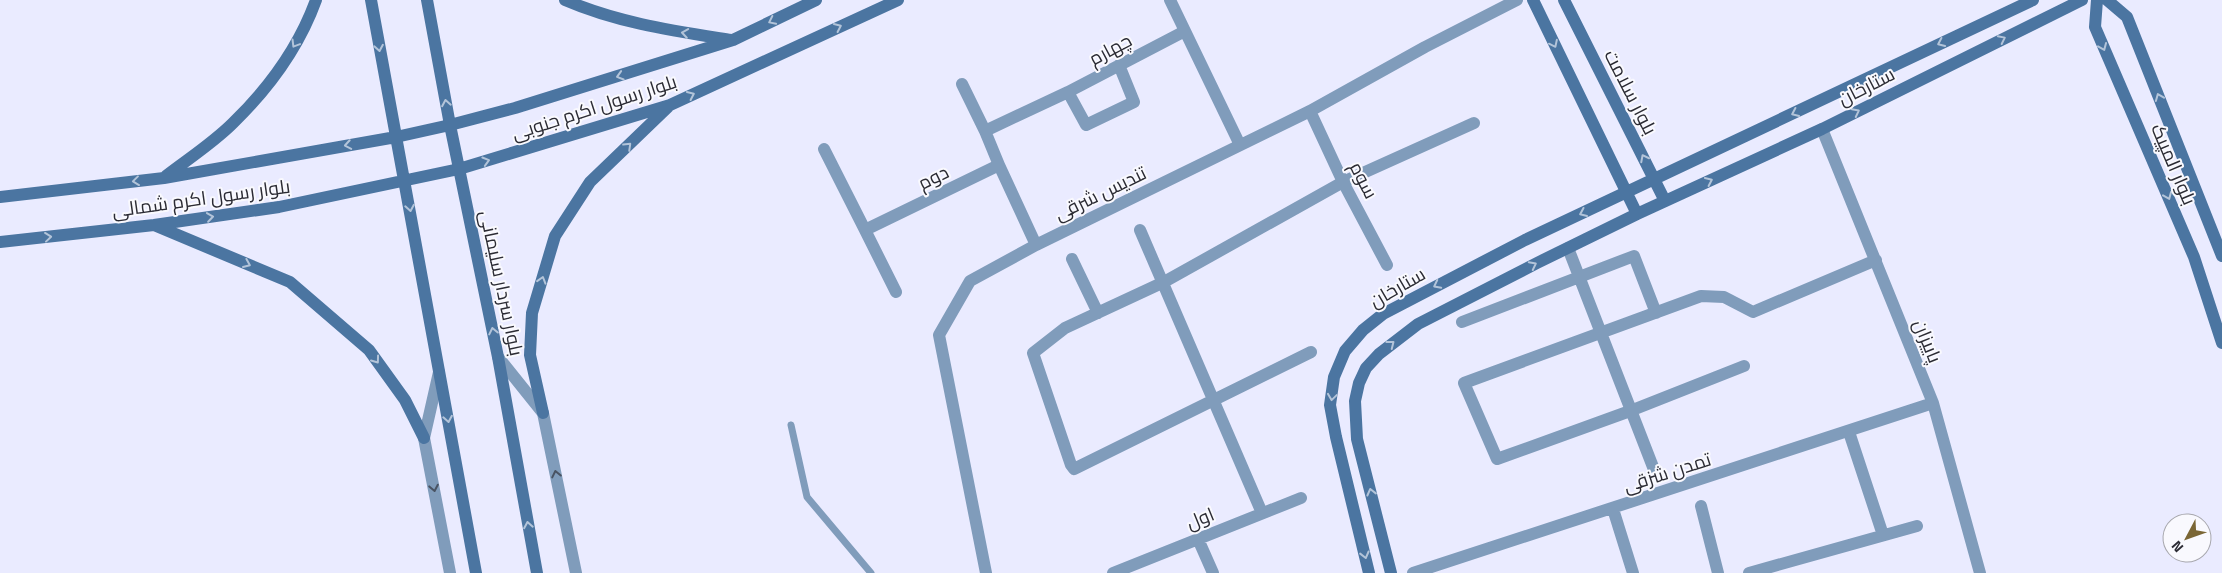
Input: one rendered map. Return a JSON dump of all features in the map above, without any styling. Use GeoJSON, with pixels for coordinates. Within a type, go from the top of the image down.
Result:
{"type":"FeatureCollection","features":[{"type":"Feature","properties":{"kind":"main road"},"geometry":{"type":"LineString","coordinates":[[164,178],[232,124],[274,78],[309,20],[316,0]]}},
{"type":"Feature","properties":{"kind":"main road"},"geometry":{"type":"LineString","coordinates":[[371,0],[476,573]]}},
{"type":"Feature","properties":{"kind":"main road","name":"بلوار سردار سلیمانی"},"geometry":{"type":"LineString","coordinates":[[427,0],[450,125],[498,357],[537,573]]}},
{"type":"Feature","properties":{"kind":"main road"},"geometry":{"type":"LineString","coordinates":[[565,0],[624,20],[664,30],[733,40]]}},
{"type":"Feature","properties":{"kind":"main road","name":"بلوار رسول اکرم جنوبی"},"geometry":{"type":"LineString","coordinates":[[396,137],[515,108],[733,40],[816,0]]}},
{"type":"Feature","properties":{"kind":"main road","name":"بلوار رسول اکرم جنوبی"},"geometry":{"type":"LineString","coordinates":[[405,180],[459,169],[670,105],[898,0]]}},
{"type":"Feature","properties":{"kind":"main road"},"geometry":{"type":"LineString","coordinates":[[1391,573],[1357,439],[1355,401],[1359,383],[1366,368],[1379,354],[1418,324],[1637,214],[1533,0]]}},
{"type":"Feature","properties":{"kind":"main road","name":"بلوار سلامت"},"geometry":{"type":"LineString","coordinates":[[1564,0],[1665,201]]}},
{"type":"Feature","properties":{"kind":"main road","name":"ستارخان"},"geometry":{"type":"LineString","coordinates":[[1369,573],[1330,405],[1334,378],[1345,351],[1364,330],[1383,314],[1525,240],[2033,0]]}},
{"type":"Feature","properties":{"kind":"main road","name":"ستارخان"},"geometry":{"type":"LineString","coordinates":[[1637,214],[1822,129],[2082,0]]}},
{"type":"Feature","properties":{"kind":"main road","name":"بلوار المپیک"},"geometry":{"type":"LineString","coordinates":[[2097,0],[2095,27],[2194,257],[2222,343]]}},
{"type":"Feature","properties":{"kind":"main road","name":"بلوار المپیک"},"geometry":{"type":"LineString","coordinates":[[2107,0],[2127,17],[2222,256]]}},
{"type":"Feature","properties":{"kind":"main road"},"geometry":{"type":"LineString","coordinates":[[543,414],[530,355],[532,313],[555,236],[590,182],[670,105]]}},
{"type":"Feature","properties":{"kind":"main road","name":"بلوار رسول اکرم شمالی"},"geometry":{"type":"LineString","coordinates":[[0,197],[164,178],[396,137]]}},
{"type":"Feature","properties":{"kind":"main road","name":"بلوار رسول اکرم شمالی"},"geometry":{"type":"LineString","coordinates":[[0,242],[154,225],[279,207],[405,180]]}},
{"type":"Feature","properties":{"kind":"main road"},"geometry":{"type":"LineString","coordinates":[[154,225],[290,282],[369,350],[405,400],[424,438]]}},
{"type":"Feature","properties":{"kind":"street"},"geometry":{"type":"LineString","coordinates":[[1170,0],[1240,145]]}},
{"type":"Feature","properties":{"kind":"street","name":"تندیس شرقی"},"geometry":{"type":"LineString","coordinates":[[986,573],[939,335],[970,281],[1036,245],[1310,111],[1425,47],[1517,0]]}},
{"type":"Feature","properties":{"kind":"street","name":"چهارم"},"geometry":{"type":"LineString","coordinates":[[985,131],[1068,92],[1185,31]]}},
{"type":"Feature","properties":{"kind":"street"},"geometry":{"type":"LineString","coordinates":[[1068,92],[1086,125],[1134,102],[1119,66]]}},
{"type":"Feature","properties":{"kind":"street"},"geometry":{"type":"LineString","coordinates":[[962,84],[1036,245]]}},
{"type":"Feature","properties":{"kind":"street","name":"سوم"},"geometry":{"type":"LineString","coordinates":[[1310,111],[1387,265]]}},
{"type":"Feature","properties":{"kind":"street"},"geometry":{"type":"LineString","coordinates":[[1311,352],[1214,398],[1074,469],[1032,354],[1065,328],[1164,282],[1344,182],[1474,123]]}},
{"type":"Feature","properties":{"kind":"street","name":"پاییزان"},"geometry":{"type":"LineString","coordinates":[[1822,129],[1933,403],[1980,573]]}},
{"type":"Feature","properties":{"kind":"street"},"geometry":{"type":"LineString","coordinates":[[824,149],[896,292]]}},
{"type":"Feature","properties":{"kind":"street","name":"دوم"},"geometry":{"type":"LineString","coordinates":[[865,230],[999,165]]}},
{"type":"Feature","properties":{"kind":"street"},"geometry":{"type":"LineString","coordinates":[[1140,230],[1214,398],[1262,514]]}},
{"type":"Feature","properties":{"kind":"street"},"geometry":{"type":"LineString","coordinates":[[1568,248],[1653,467]]}},
{"type":"Feature","properties":{"kind":"street"},"geometry":{"type":"LineString","coordinates":[[1462,322],[1634,256],[1656,312]]}},
{"type":"Feature","properties":{"kind":"street"},"geometry":{"type":"LineString","coordinates":[[1072,259],[1098,312]]}},
{"type":"Feature","properties":{"kind":"street"},"geometry":{"type":"LineString","coordinates":[[1744,366],[1630,411],[1497,459],[1465,385],[1466,382],[1701,296],[1724,297],[1753,312],[1876,260]]}},
{"type":"Feature","properties":{"kind":"street"},"geometry":{"type":"LineString","coordinates":[[498,357],[543,414],[576,573]]}},
{"type":"Feature","properties":{"kind":"street"},"geometry":{"type":"LineString","coordinates":[[439,372],[424,438],[450,573]]}},
{"type":"Feature","properties":{"kind":"street","name":"تمدن شزقی"},"geometry":{"type":"LineString","coordinates":[[1413,573],[1933,403]]}},
{"type":"Feature","properties":{"kind":"street"},"geometry":{"type":"LineString","coordinates":[[1849,432],[1883,535]]}},
{"type":"Feature","properties":{"kind":"street","name":"اول"},"geometry":{"type":"LineString","coordinates":[[1113,573],[1300,498]]}},
{"type":"Feature","properties":{"kind":"street"},"geometry":{"type":"LineString","coordinates":[[1701,506],[1718,573]]}},
{"type":"Feature","properties":{"kind":"street"},"geometry":{"type":"LineString","coordinates":[[1613,509],[1633,573]]}},
{"type":"Feature","properties":{"kind":"street"},"geometry":{"type":"LineString","coordinates":[[1749,573],[1917,526]]}},
{"type":"Feature","properties":{"kind":"street"},"geometry":{"type":"LineString","coordinates":[[1198,539],[1213,573]]}},
{"type":"Feature","properties":{"kind":"lane"},"geometry":{"type":"LineString","coordinates":[[791,425],[808,497],[871,573]]}}]}
